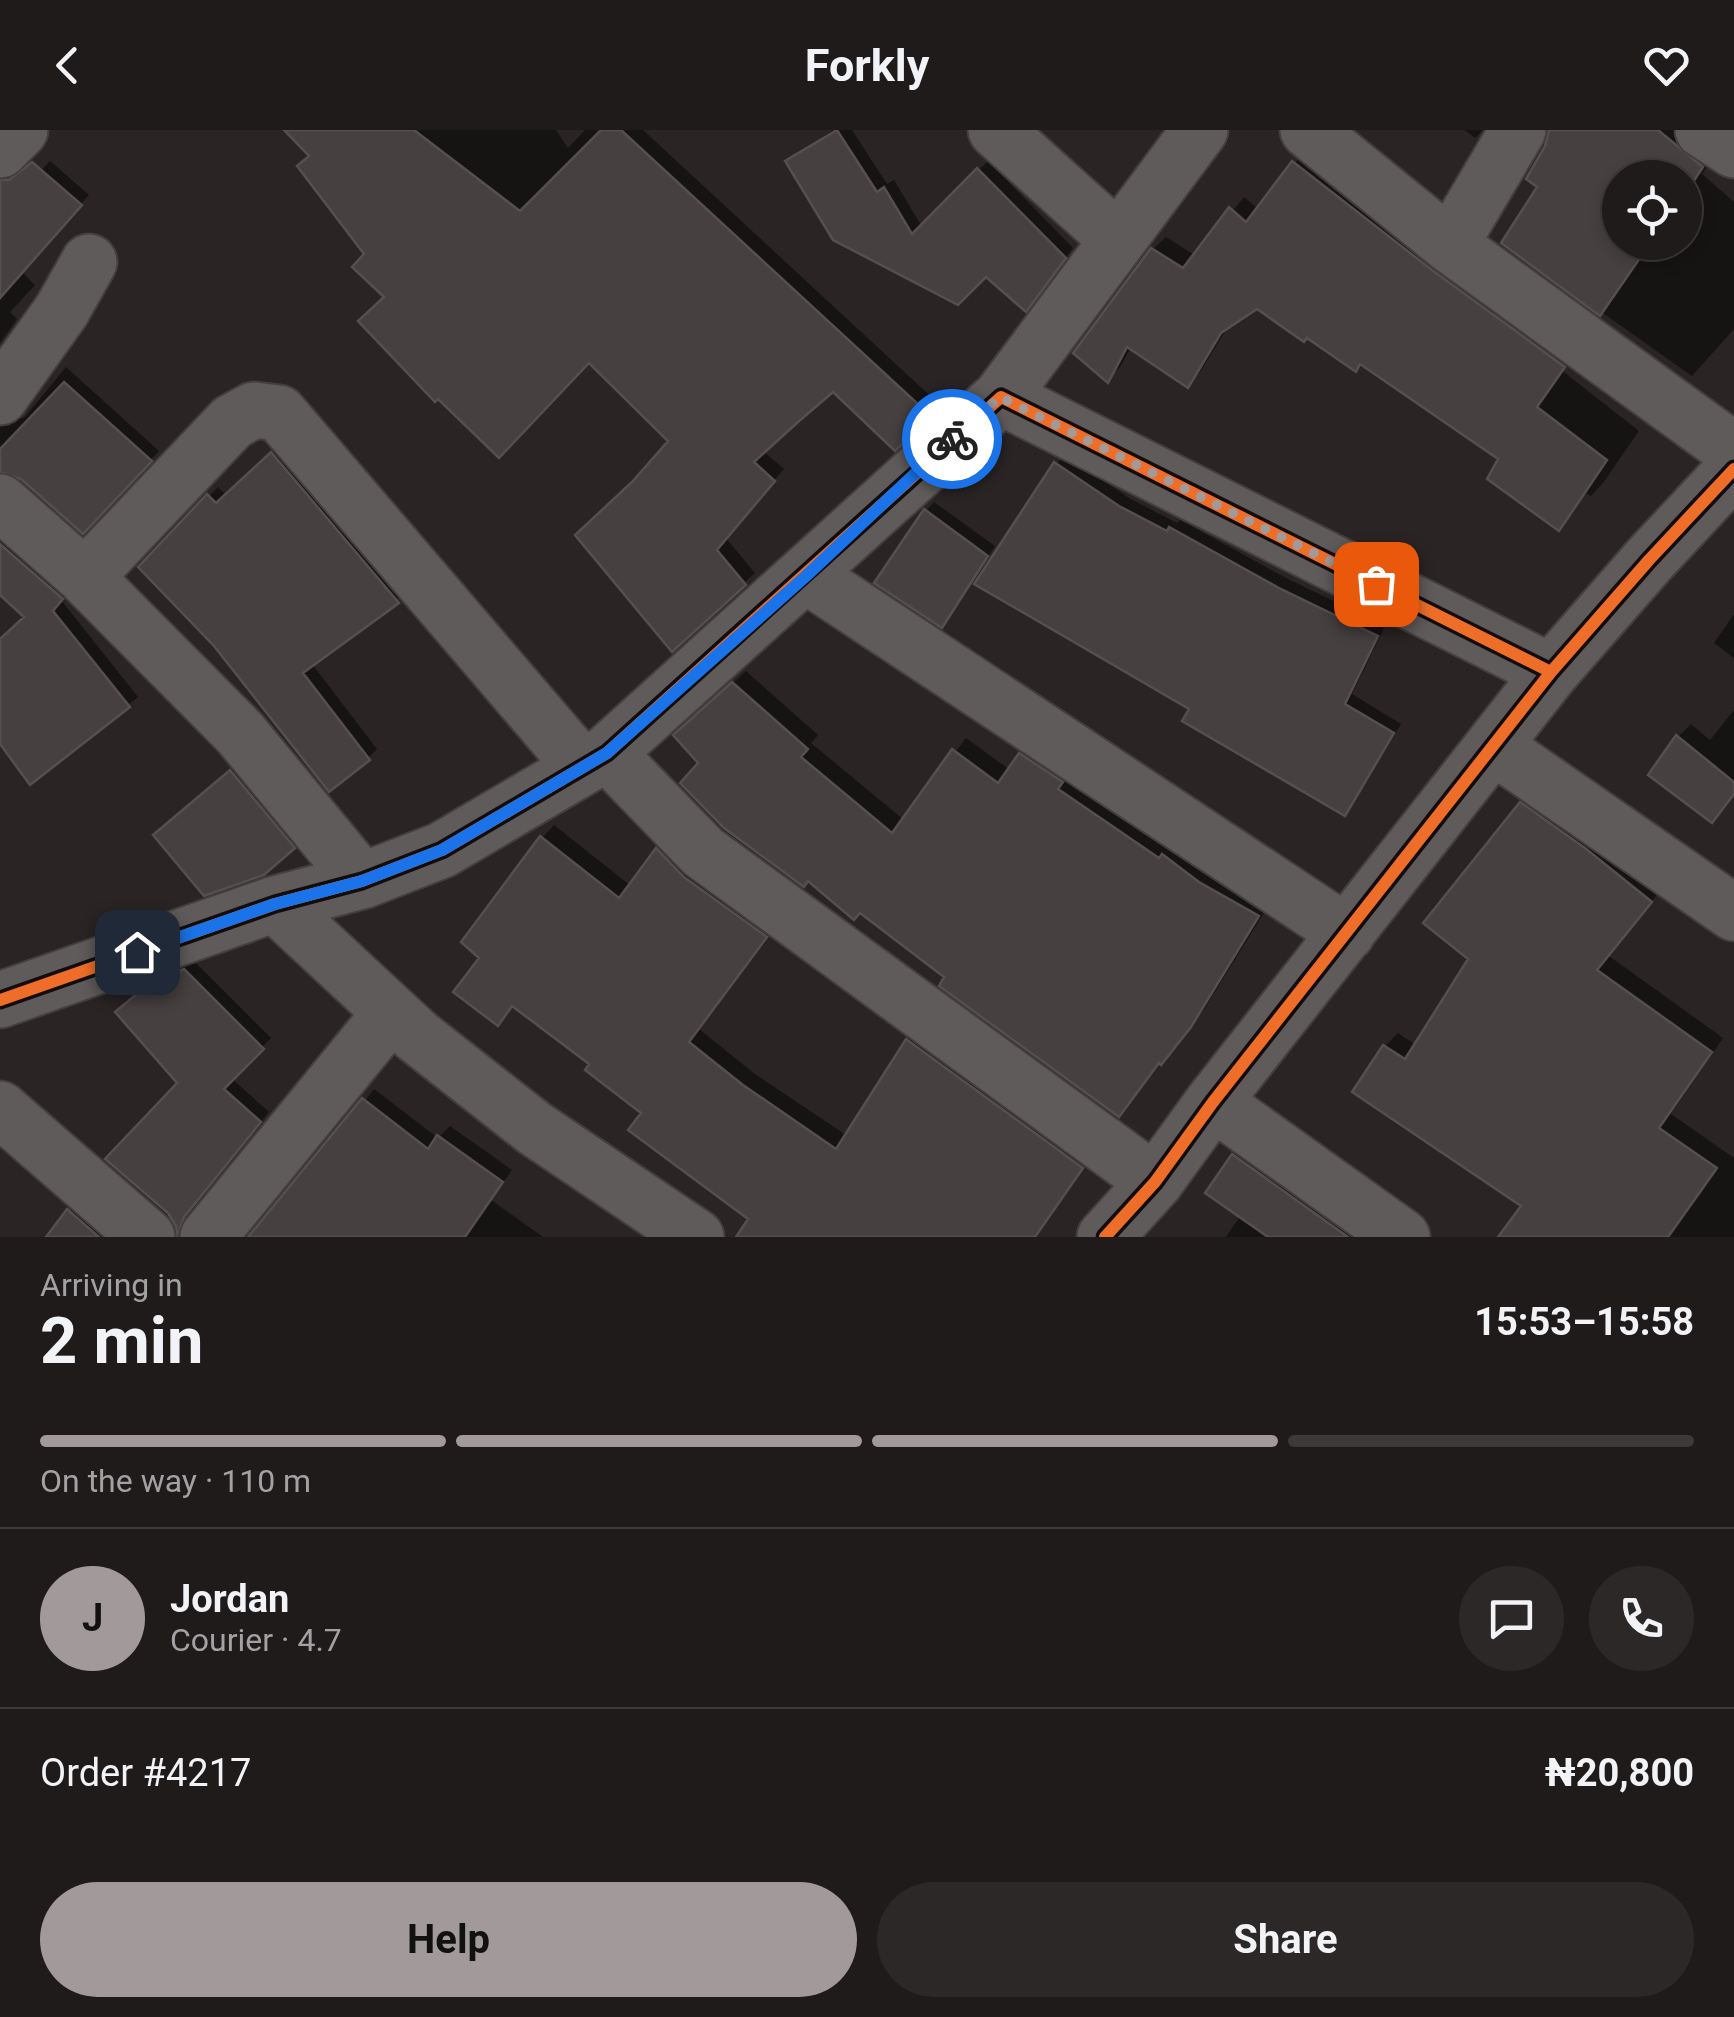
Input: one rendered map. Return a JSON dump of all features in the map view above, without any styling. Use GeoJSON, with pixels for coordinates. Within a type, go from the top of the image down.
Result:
{"type":"FeatureCollection","features":[{"type":"Feature","properties":{"kind":"street"},"geometry":{"type":"LineString","coordinates":[[0,150],[20,130]]}},
{"type":"Feature","properties":{"kind":"street"},"geometry":{"type":"LineString","coordinates":[[996,130],[1117,239]]}},
{"type":"Feature","properties":{"kind":"street"},"geometry":{"type":"LineString","coordinates":[[0,1000],[275,904],[362,881],[442,850],[595,760],[806,576],[1000,397],[1200,130]]}},
{"type":"Feature","properties":{"kind":"street"},"geometry":{"type":"LineString","coordinates":[[1308,130],[1450,245],[1734,451]]}},
{"type":"Feature","properties":{"kind":"street"},"geometry":{"type":"LineString","coordinates":[[1450,245],[1518,130]]}},
{"type":"Feature","properties":{"kind":"street"},"geometry":{"type":"LineString","coordinates":[[1702,130],[1734,150]]}},
{"type":"Feature","properties":{"kind":"street"},"geometry":{"type":"LineString","coordinates":[[8,367],[62,310],[88,262]]}},
{"type":"Feature","properties":{"kind":"street"},"geometry":{"type":"LineString","coordinates":[[1000,397],[1552,672]]}},
{"type":"Feature","properties":{"kind":"street"},"geometry":{"type":"LineString","coordinates":[[85,577],[232,422],[254,410],[278,413],[595,760],[703,852],[1155,1182]]}},
{"type":"Feature","properties":{"kind":"street"},"geometry":{"type":"LineString","coordinates":[[1106,1237],[1155,1182],[1213,1102],[1552,672],[1648,560],[1734,469]]}},
{"type":"Feature","properties":{"kind":"street"},"geometry":{"type":"LineString","coordinates":[[0,502],[85,577],[240,732],[362,881]]}},
{"type":"Feature","properties":{"kind":"street"},"geometry":{"type":"LineString","coordinates":[[806,576],[1347,932]]}},
{"type":"Feature","properties":{"kind":"street"},"geometry":{"type":"LineString","coordinates":[[1494,746],[1734,913]]}},
{"type":"Feature","properties":{"kind":"street"},"geometry":{"type":"LineString","coordinates":[[275,904],[391,1013],[534,1128],[696,1237]]}},
{"type":"Feature","properties":{"kind":"street"},"geometry":{"type":"LineString","coordinates":[[208,1237],[391,1013]]}},
{"type":"Feature","properties":{"kind":"street"},"geometry":{"type":"LineString","coordinates":[[1213,1102],[1402,1237]]}},
{"type":"Feature","properties":{"kind":"street"},"geometry":{"type":"LineString","coordinates":[[0,1109],[147,1237]]}},
{"type":"Feature","properties":{"kind":"building"},"geometry":{"type":"Polygon","coordinates":[[[284,130],[414,130],[520,211],[601,130],[621,130],[932,417],[895,451],[833,392],[798,422],[754,462],[775,481],[717,550],[746,585],[672,652],[575,535],[632,482],[668,441],[589,363],[499,458],[438,399],[435,402],[358,321],[384,297],[352,267],[364,254],[297,166],[309,156],[284,130]]]}},
{"type":"Feature","properties":{"kind":"building"},"geometry":{"type":"Polygon","coordinates":[[[837,130],[877,192],[884,187],[912,234],[977,168],[1066,258],[1026,312],[986,277],[958,305],[833,240],[785,161],[837,130]]]}},
{"type":"Feature","properties":{"kind":"building"},"geometry":{"type":"Polygon","coordinates":[[[1549,130],[1658,130],[1694,160],[1602,160],[1602,260],[1639,260],[1600,316],[1501,243],[1537,187],[1526,179],[1545,146],[1549,130]]]}},
{"type":"Feature","properties":{"kind":"building"},"geometry":{"type":"Polygon","coordinates":[[[1292,161],[1565,367],[1537,407],[1607,460],[1559,531],[1487,479],[1498,459],[1360,364],[1356,372],[1257,309],[1221,333],[1188,388],[1127,347],[1108,383],[1073,353],[1151,248],[1183,268],[1229,207],[1246,222],[1292,161]]]}},
{"type":"Feature","properties":{"kind":"building"},"geometry":{"type":"Polygon","coordinates":[[[32,162],[82,205],[0,298],[0,180],[9,180],[32,162]]]}},
{"type":"Feature","properties":{"kind":"building"},"geometry":{"type":"Polygon","coordinates":[[[64,382],[152,461],[83,534],[21,479],[0,472],[0,449],[64,382]]]}},
{"type":"Feature","properties":{"kind":"building"},"geometry":{"type":"Polygon","coordinates":[[[271,452],[399,603],[303,673],[370,760],[329,792],[214,646],[138,567],[207,494],[216,503],[271,452]]]}},
{"type":"Feature","properties":{"kind":"building"},"geometry":{"type":"Polygon","coordinates":[[[1054,462],[1119,506],[1167,531],[1169,527],[1279,588],[1378,636],[1345,704],[1394,733],[1345,816],[1182,721],[1189,709],[974,584],[1054,462]]]}},
{"type":"Feature","properties":{"kind":"building"},"geometry":{"type":"Polygon","coordinates":[[[924,509],[988,556],[942,628],[874,583],[924,509]]]}},
{"type":"Feature","properties":{"kind":"building"},"geometry":{"type":"Polygon","coordinates":[[[0,544],[63,599],[53,611],[130,707],[30,785],[0,744],[0,639],[24,617],[0,595],[0,544]]]}},
{"type":"Feature","properties":{"kind":"building"},"geometry":{"type":"Polygon","coordinates":[[[732,682],[808,749],[801,757],[892,833],[952,749],[998,783],[1019,753],[1063,782],[1058,789],[1159,858],[1162,854],[1199,882],[1259,916],[1191,1027],[1119,1117],[939,986],[944,977],[860,913],[854,920],[808,881],[804,887],[724,828],[680,783],[698,763],[673,735],[732,682]]]}},
{"type":"Feature","properties":{"kind":"building"},"geometry":{"type":"Polygon","coordinates":[[[1676,735],[1734,782],[1734,794],[1712,823],[1648,775],[1676,735]]]}},
{"type":"Feature","properties":{"kind":"building"},"geometry":{"type":"Polygon","coordinates":[[[230,770],[295,848],[264,875],[204,896],[153,835],[230,770]]]}},
{"type":"Feature","properties":{"kind":"building"},"geometry":{"type":"Polygon","coordinates":[[[1520,802],[1652,902],[1597,970],[1712,1052],[1659,1128],[1717,1168],[1668,1237],[1498,1237],[1521,1206],[1352,1092],[1383,1045],[1405,1059],[1468,959],[1423,923],[1520,802]]]}},
{"type":"Feature","properties":{"kind":"building"},"geometry":{"type":"Polygon","coordinates":[[[540,836],[619,898],[656,848],[684,877],[767,937],[689,1042],[836,1149],[906,1039],[1083,1168],[1035,1237],[736,1237],[748,1219],[628,1130],[641,1113],[585,1070],[589,1064],[512,1006],[498,1026],[453,992],[479,958],[461,942],[540,836]]]}},
{"type":"Feature","properties":{"kind":"building"},"geometry":{"type":"Polygon","coordinates":[[[184,969],[264,1049],[224,1089],[261,1122],[184,1217],[177,1237],[168,1213],[105,1159],[177,1083],[115,1012],[155,979],[184,969]]]}},
{"type":"Feature","properties":{"kind":"building"},"geometry":{"type":"Polygon","coordinates":[[[362,1098],[428,1149],[437,1135],[503,1182],[465,1237],[248,1237],[362,1098]]]}},
{"type":"Feature","properties":{"kind":"building"},"geometry":{"type":"Polygon","coordinates":[[[1232,1154],[1348,1237],[1268,1237],[1205,1193],[1232,1154]]]}},
{"type":"Feature","properties":{"kind":"building"},"geometry":{"type":"Polygon","coordinates":[[[67,1209],[99,1237],[46,1237],[67,1209]]]}},
{"type":"Feature","properties":{"kind":"cycle path"},"geometry":{"type":"LineString","coordinates":[[0,1000],[275,904],[362,881],[442,850],[607,753],[1001,397],[1551,672]]}},
{"type":"Feature","properties":{"kind":"cycle path"},"geometry":{"type":"LineString","coordinates":[[1105,1237],[1155,1182],[1213,1102],[1551,672],[1734,469]]}},
{"type":"Feature","properties":{"kind":"way so far"},"geometry":{"type":"LineString","coordinates":[[952,439],[1000,397],[1376,584]]}},
{"type":"Feature","properties":{"kind":"route"},"geometry":{"type":"LineString","coordinates":[[137,952],[275,904],[362,881],[442,850],[607,753],[806,576],[952,439]]}}]}
